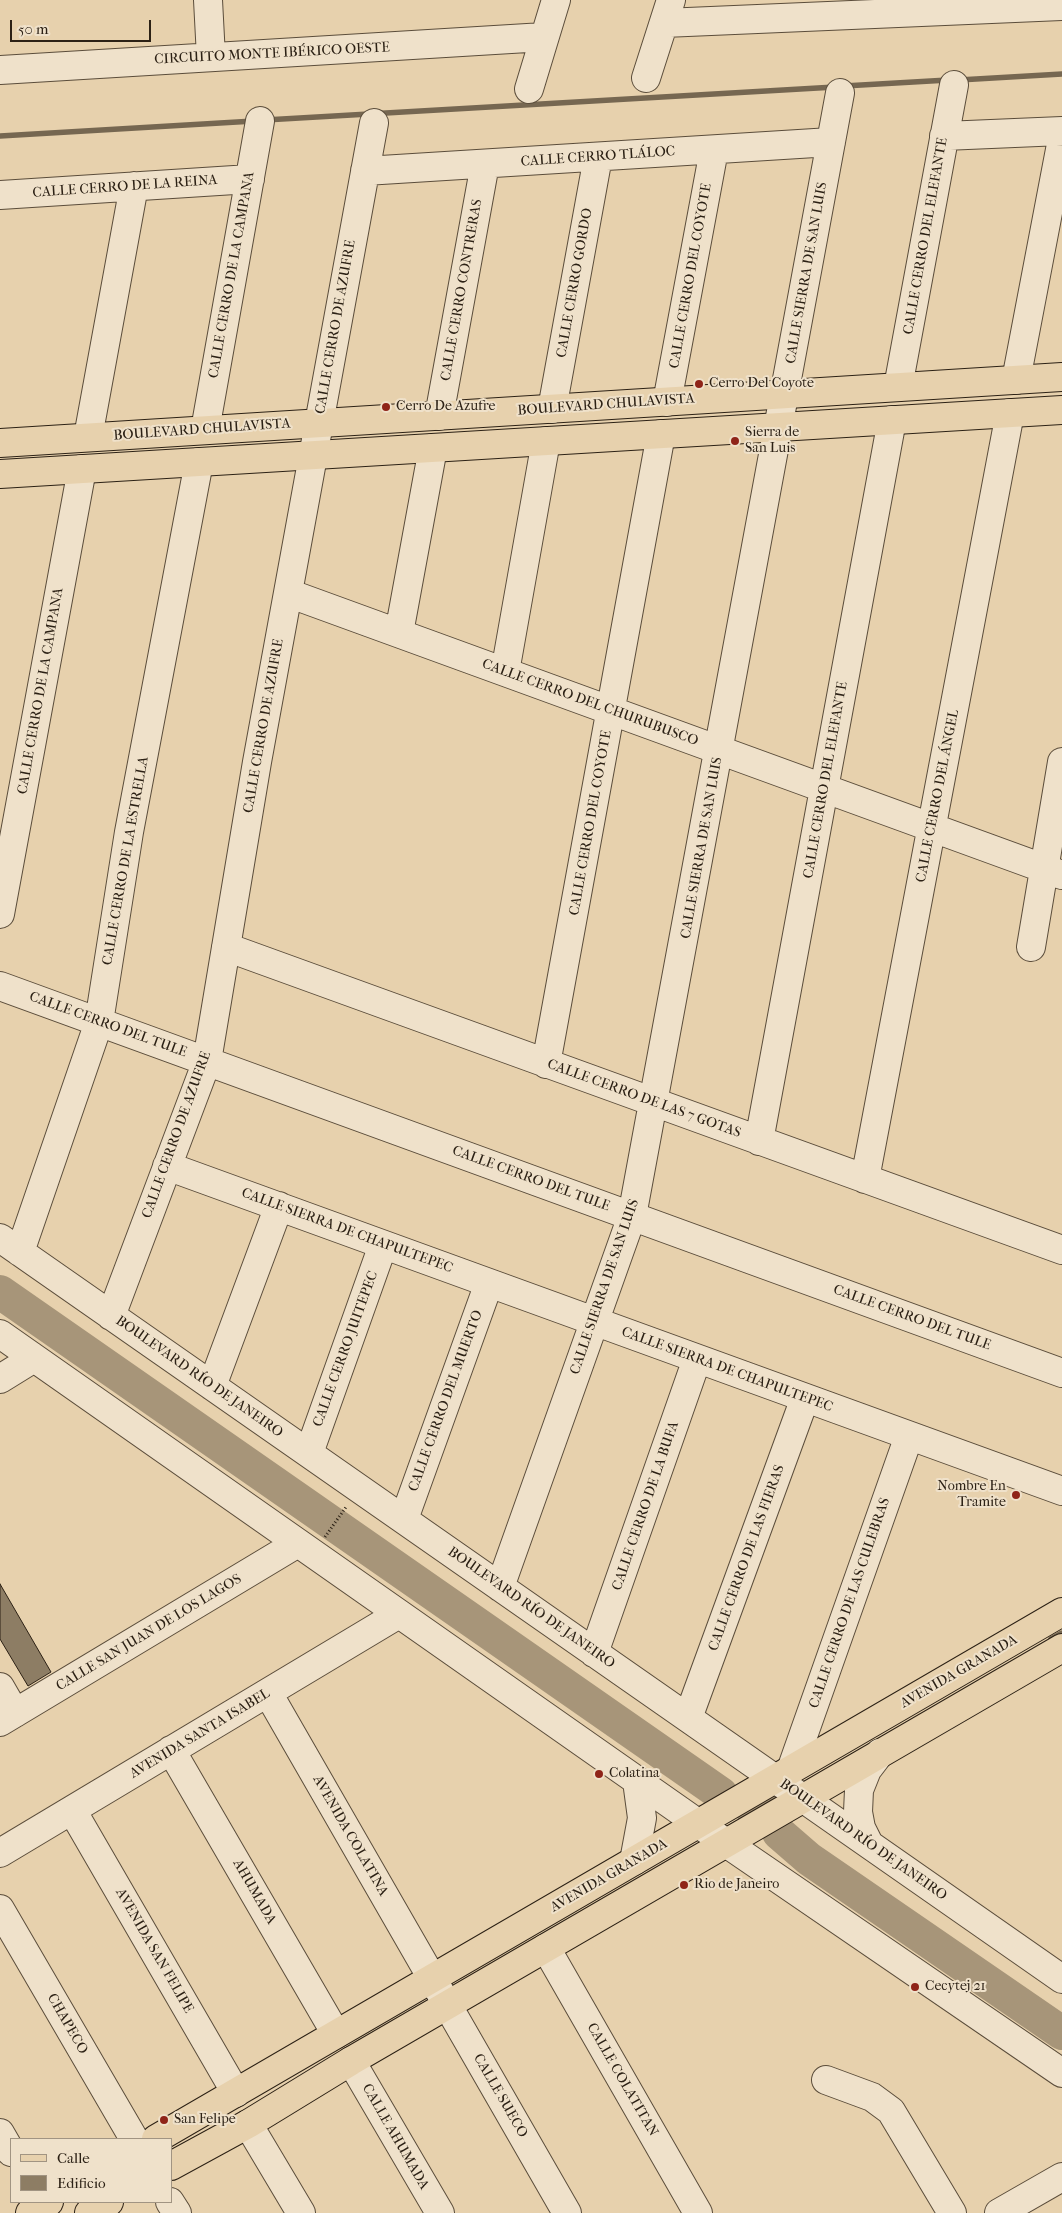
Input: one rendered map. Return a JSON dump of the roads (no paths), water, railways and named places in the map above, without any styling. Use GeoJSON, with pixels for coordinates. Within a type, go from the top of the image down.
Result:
{"type":"FeatureCollection","features":[{"type":"Feature","properties":{"kind":"main road","name":"BOULEVARD CHULAVISTA"},"geometry":{"type":"LineString","coordinates":[[0,443],[1062,377]]}},
{"type":"Feature","properties":{"kind":"main road"},"geometry":{"type":"LineString","coordinates":[[0,474],[1062,410]]}},
{"type":"Feature","properties":{"kind":"main road","name":"AVENIDA GRANADA"},"geometry":{"type":"LineString","coordinates":[[158,2138],[1062,1612]]}},
{"type":"Feature","properties":{"kind":"main road"},"geometry":{"type":"LineString","coordinates":[[172,2165],[248,2124],[351,2061],[1062,1648]]}},
{"type":"Feature","properties":{"kind":"main road"},"geometry":{"type":"LineString","coordinates":[[89,2213],[107,2203]]}},
{"type":"Feature","properties":{"kind":"street"},"geometry":{"type":"LineString","coordinates":[[208,0],[211,57]]}},
{"type":"Feature","properties":{"kind":"street"},"geometry":{"type":"LineString","coordinates":[[528,89],[556,0]]}},
{"type":"Feature","properties":{"kind":"street"},"geometry":{"type":"LineString","coordinates":[[646,78],[667,11],[972,4],[1062,6]]}},
{"type":"Feature","properties":{"kind":"street","name":"CIRCUITO MONTE IBÉRICO OESTE"},"geometry":{"type":"LineString","coordinates":[[0,70],[544,37]]}},
{"type":"Feature","properties":{"kind":"street","name":"CALLE CERRO DEL ELEFANTE"},"geometry":{"type":"LineString","coordinates":[[898,387],[954,85]]}},
{"type":"Feature","properties":{"kind":"street","name":"CALLE SIERRA DE SAN LUIS"},"geometry":{"type":"LineString","coordinates":[[500,1587],[632,1216],[655,1103],[840,93]]}},
{"type":"Feature","properties":{"kind":"street","name":"CALLE CERRO DE LA CAMPANA"},"geometry":{"type":"LineString","coordinates":[[205,430],[260,121]]}},
{"type":"Feature","properties":{"kind":"street","name":"CALLE CERRO DE AZUFRE"},"geometry":{"type":"LineString","coordinates":[[112,1316],[207,1061],[288,592],[374,124]]}},
{"type":"Feature","properties":{"kind":"street"},"geometry":{"type":"LineString","coordinates":[[944,136],[1062,131]]}},
{"type":"Feature","properties":{"kind":"street"},"geometry":{"type":"LineString","coordinates":[[1016,380],[1062,139]]}},
{"type":"Feature","properties":{"kind":"street","name":"CALLE CERRO TLÁLOC"},"geometry":{"type":"LineString","coordinates":[[365,172],[831,142]]}},
{"type":"Feature","properties":{"kind":"street","name":"CALLE CERRO DEL COYOTE"},"geometry":{"type":"LineString","coordinates":[[668,402],[714,150]]}},
{"type":"Feature","properties":{"kind":"street","name":"CALLE CERRO GORDO"},"geometry":{"type":"LineString","coordinates":[[552,409],[598,157]]}},
{"type":"Feature","properties":{"kind":"street","name":"CALLE CERRO CONTRERAS"},"geometry":{"type":"LineString","coordinates":[[439,416],[485,164]]}},
{"type":"Feature","properties":{"kind":"street","name":"CALLE CERRO DE LA REINA"},"geometry":{"type":"LineString","coordinates":[[0,195],[250,179]]}},
{"type":"Feature","properties":{"kind":"street"},"geometry":{"type":"LineString","coordinates":[[88,437],[134,186]]}},
{"type":"Feature","properties":{"kind":"street","name":"CALLE CERRO DEL ÁNGEL"},"geometry":{"type":"LineString","coordinates":[[865,1179],[1010,413]]}},
{"type":"Feature","properties":{"kind":"street","name":"CALLE CERRO DEL ELEFANTE"},"geometry":{"type":"LineString","coordinates":[[759,1141],[892,420]]}},
{"type":"Feature","properties":{"kind":"street","name":"CALLE CERRO DEL COYOTE"},"geometry":{"type":"LineString","coordinates":[[546,1064],[662,434]]}},
{"type":"Feature","properties":{"kind":"street"},"geometry":{"type":"LineString","coordinates":[[505,672],[546,441]]}},
{"type":"Feature","properties":{"kind":"street"},"geometry":{"type":"LineString","coordinates":[[399,633],[433,448]]}},
{"type":"Feature","properties":{"kind":"street","name":"CALLE CERRO DE LA ESTRELLA"},"geometry":{"type":"LineString","coordinates":[[10,1245],[99,1022],[129,832],[199,462]]}},
{"type":"Feature","properties":{"kind":"street","name":"CALLE CERRO DE LA CAMPANA"},"geometry":{"type":"LineString","coordinates":[[0,914],[82,469]]}},
{"type":"Feature","properties":{"kind":"street","name":"CALLE CERRO DEL CHURUBUSCO"},"geometry":{"type":"LineString","coordinates":[[288,592],[1053,872]]}},
{"type":"Feature","properties":{"kind":"street"},"geometry":{"type":"LineString","coordinates":[[1031,947],[1053,872],[1062,762]]}},
{"type":"Feature","properties":{"kind":"street","name":"CALLE CERRO DE LAS 7 GOTAS"},"geometry":{"type":"LineString","coordinates":[[226,947],[1062,1250]]}},
{"type":"Feature","properties":{"kind":"street","name":"CALLE CERRO DEL TULE"},"geometry":{"type":"LineString","coordinates":[[0,986],[1062,1373]]}},
{"type":"Feature","properties":{"kind":"street","name":"CALLE SIERRA DE CHAPULTEPEC"},"geometry":{"type":"LineString","coordinates":[[167,1166],[1062,1491]]}},
{"type":"Feature","properties":{"kind":"street"},"geometry":{"type":"LineString","coordinates":[[212,1386],[279,1206]]}},
{"type":"Feature","properties":{"kind":"street","name":"CALLE CERRO JUITEPEC"},"geometry":{"type":"LineString","coordinates":[[309,1453],[383,1244]]}},
{"type":"Feature","properties":{"kind":"street","name":"BOULEVARD RÍO DE JANEIRO"},"geometry":{"type":"LineString","coordinates":[[10,1245],[688,1718],[783,1774],[803,1798],[1060,1972]]}},
{"type":"Feature","properties":{"kind":"street","name":"CALLE CERRO DEL MUERTO"},"geometry":{"type":"LineString","coordinates":[[404,1520],[489,1283]]}},
{"type":"Feature","properties":{"kind":"street"},"geometry":{"type":"LineString","coordinates":[[0,1334],[726,1843],[1062,2073]]}},
{"type":"Feature","properties":{"kind":"street"},"geometry":{"type":"LineString","coordinates":[[0,1378],[34,1358]]}},
{"type":"Feature","properties":{"kind":"street","name":"CALLE CERRO DE LA BUFA"},"geometry":{"type":"LineString","coordinates":[[594,1653],[697,1359]]}},
{"type":"Feature","properties":{"kind":"street","name":"CALLE CERRO DE LAS FIERAS"},"geometry":{"type":"LineString","coordinates":[[688,1718],[805,1398]]}},
{"type":"Feature","properties":{"kind":"street","name":"CALLE CERRO DE LAS CULEBRAS"},"geometry":{"type":"LineString","coordinates":[[783,1774],[909,1436]]}},
{"type":"Feature","properties":{"kind":"street","name":"CALLE SAN JUAN DE LOS LAGOS"},"geometry":{"type":"LineString","coordinates":[[8,1717],[306,1548]]}},
{"type":"Feature","properties":{"kind":"street","name":"AVENIDA SANTA ISABEL"},"geometry":{"type":"LineString","coordinates":[[0,1853],[399,1614]]}},
{"type":"Feature","properties":{"kind":"street"},"geometry":{"type":"LineString","coordinates":[[0,1687],[8,1717]]}},
{"type":"Feature","properties":{"kind":"street","name":"AVENIDA COLATINA"},"geometry":{"type":"LineString","coordinates":[[268,1693],[432,1979]]}},
{"type":"Feature","properties":{"kind":"street","name":"AHUMADA"},"geometry":{"type":"LineString","coordinates":[[171,1750],[336,2034]]}},
{"type":"Feature","properties":{"kind":"street"},"geometry":{"type":"LineString","coordinates":[[869,1844],[861,1828],[858,1812],[860,1790],[867,1770],[880,1753]]}},
{"type":"Feature","properties":{"kind":"street"},"geometry":{"type":"LineString","coordinates":[[634,1861],[642,1818],[638,1781]]}},
{"type":"Feature","properties":{"kind":"street","name":"AVENIDA SAN FELIPE"},"geometry":{"type":"LineString","coordinates":[[72,1810],[236,2093]]}},
{"type":"Feature","properties":{"kind":"street","name":"CHAPECO"},"geometry":{"type":"LineString","coordinates":[[0,1909],[133,2138]]}},
{"type":"Feature","properties":{"kind":"street","name":"CALLE COLATITAN"},"geometry":{"type":"LineString","coordinates":[[546,1948],[698,2213]]}},
{"type":"Feature","properties":{"kind":"street","name":"CALLE SUECO"},"geometry":{"type":"LineString","coordinates":[[432,1979],[567,2213]]}},
{"type":"Feature","properties":{"kind":"street","name":"CALLE AHUMADA"},"geometry":{"type":"LineString","coordinates":[[351,2061],[440,2213]]}},
{"type":"Feature","properties":{"kind":"street"},"geometry":{"type":"LineString","coordinates":[[826,2080],[872,2097],[891,2111],[952,2213]]}},
{"type":"Feature","properties":{"kind":"street"},"geometry":{"type":"LineString","coordinates":[[248,2124],[301,2213]]}},
{"type":"Feature","properties":{"kind":"street"},"geometry":{"type":"LineString","coordinates":[[0,2133],[10,2150]]}},
{"type":"Feature","properties":{"kind":"street"},"geometry":{"type":"LineString","coordinates":[[999,2213],[1062,2177]]}},
{"type":"Feature","properties":{"kind":"waterway"},"geometry":{"type":"LineString","coordinates":[[959,80],[1062,74]]}},
{"type":"Feature","properties":{"kind":"waterway"},"geometry":{"type":"LineString","coordinates":[[844,86],[948,80]]}},
{"type":"Feature","properties":{"kind":"waterway"},"geometry":{"type":"LineString","coordinates":[[265,120],[835,87]]}},
{"type":"Feature","properties":{"kind":"waterway"},"geometry":{"type":"LineString","coordinates":[[0,136],[254,121]]}},
{"type":"Feature","properties":{"kind":"waterway"},"geometry":{"type":"LineString","coordinates":[[0,1292],[721,1794]]}},
{"type":"Feature","properties":{"kind":"waterway"},"geometry":{"type":"LineString","coordinates":[[1051,1639],[1062,1633]]}},
{"type":"Feature","properties":{"kind":"waterway"},"geometry":{"type":"LineString","coordinates":[[751,1808],[765,1805],[763,1814]]}},
{"type":"Feature","properties":{"kind":"waterway"},"geometry":{"type":"LineString","coordinates":[[779,1833],[809,1859],[1062,2033]]}},
{"type":"Feature","properties":{"kind":"place","name":"Cerro Del Coyote"},"geometry":{"type":"Point","coordinates":[699,384]}},
{"type":"Feature","properties":{"kind":"place","name":"Cerro De Azufre"},"geometry":{"type":"Point","coordinates":[386,407]}},
{"type":"Feature","properties":{"kind":"place","name":"Sierra de San Luis"},"geometry":{"type":"Point","coordinates":[735,441]}},
{"type":"Feature","properties":{"kind":"place","name":"Nombre En Tramite"},"geometry":{"type":"Point","coordinates":[1016,1495]}},
{"type":"Feature","properties":{"kind":"place","name":"Colatina"},"geometry":{"type":"Point","coordinates":[599,1774]}},
{"type":"Feature","properties":{"kind":"place","name":"Rio de Janeiro"},"geometry":{"type":"Point","coordinates":[684,1885]}},
{"type":"Feature","properties":{"kind":"place","name":"Cecytej 21"},"geometry":{"type":"Point","coordinates":[915,1987]}},
{"type":"Feature","properties":{"kind":"place","name":"San Felipe"},"geometry":{"type":"Point","coordinates":[164,2120]}}]}
